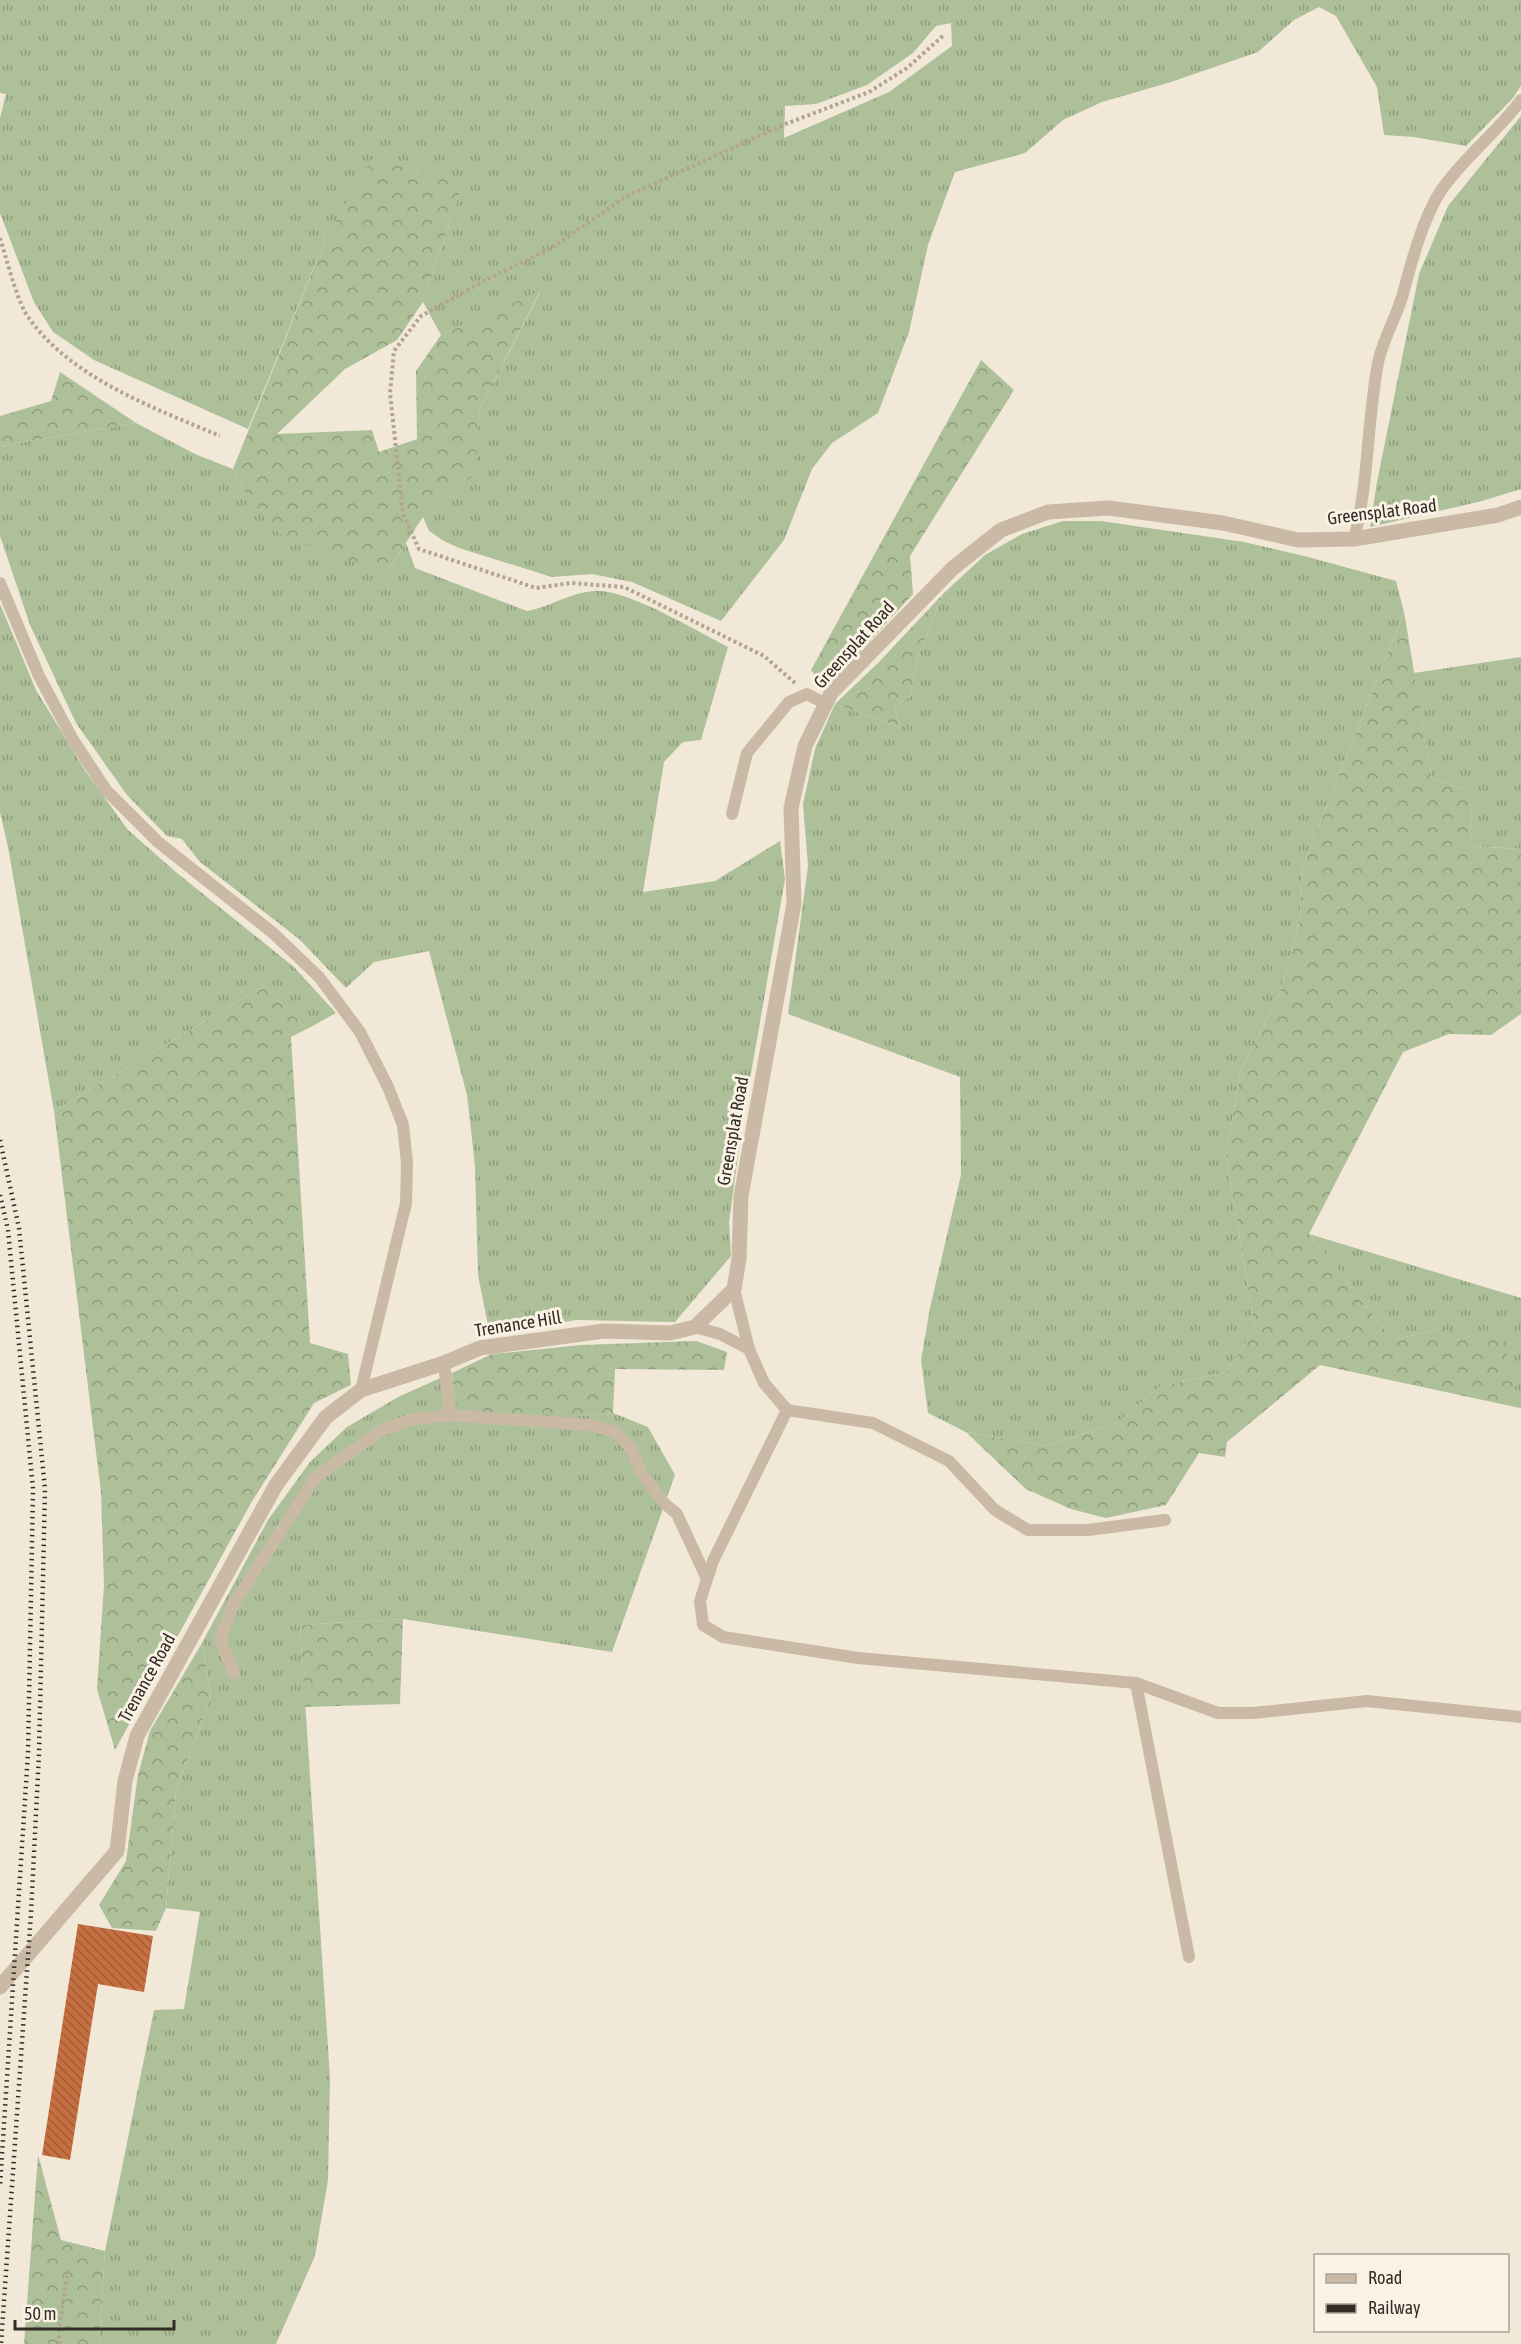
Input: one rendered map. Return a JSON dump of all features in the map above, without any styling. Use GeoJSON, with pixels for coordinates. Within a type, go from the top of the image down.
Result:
{"type":"FeatureCollection","features":[{"type":"Feature","properties":{"kind":"street","name":"Greensplat Road"},"geometry":{"type":"LineString","coordinates":[[734,1289],[740,1259],[741,1196],[794,903],[791,808],[805,746],[831,693],[953,568],[1001,530],[1048,512],[1109,508],[1223,524],[1298,540],[1354,539],[1498,514],[1521,507]]}},
{"type":"Feature","properties":{"kind":"street"},"geometry":{"type":"LineString","coordinates":[[694,1327],[734,1289]]}},
{"type":"Feature","properties":{"kind":"street","name":"Trenance Hill"},"geometry":{"type":"LineString","coordinates":[[326,1417],[361,1390],[444,1363],[480,1347],[604,1331],[670,1333],[694,1327]]}},
{"type":"Feature","properties":{"kind":"street","name":"Trenance Road"},"geometry":{"type":"LineString","coordinates":[[0,1987],[117,1851],[125,1781],[137,1736],[276,1485],[326,1417]]}},
{"type":"Feature","properties":{"kind":"lane"},"geometry":{"type":"LineString","coordinates":[[1354,539],[1361,512],[1373,395],[1379,360],[1399,309],[1416,247],[1439,194],[1463,163],[1521,100]]}},
{"type":"Feature","properties":{"kind":"lane"},"geometry":{"type":"LineString","coordinates":[[0,584],[39,676],[72,738],[106,790],[158,842],[256,919],[319,977],[360,1032],[388,1087],[403,1125],[407,1163],[406,1203],[361,1390]]}},
{"type":"Feature","properties":{"kind":"lane"},"geometry":{"type":"LineString","coordinates":[[732,814],[747,753],[773,720],[789,702],[807,694],[825,704]]}},
{"type":"Feature","properties":{"kind":"lane"},"geometry":{"type":"LineString","coordinates":[[734,1289],[749,1349],[764,1383],[787,1410],[873,1423],[949,1461],[994,1510],[1028,1530],[1088,1530],[1165,1520]]}},
{"type":"Feature","properties":{"kind":"lane"},"geometry":{"type":"LineString","coordinates":[[694,1327],[720,1334],[749,1349]]}},
{"type":"Feature","properties":{"kind":"lane"},"geometry":{"type":"LineString","coordinates":[[444,1363],[450,1415]]}},
{"type":"Feature","properties":{"kind":"lane"},"geometry":{"type":"LineString","coordinates":[[787,1410],[713,1562],[700,1601],[703,1626],[723,1637],[858,1658],[1136,1683],[1218,1713],[1253,1713],[1367,1701],[1521,1717]]}},
{"type":"Feature","properties":{"kind":"lane"},"geometry":{"type":"LineString","coordinates":[[234,1673],[220,1640],[232,1605],[316,1477],[382,1430],[411,1420],[450,1415],[590,1425],[615,1432],[631,1448],[641,1472],[664,1503],[677,1514],[707,1579]]}},
{"type":"Feature","properties":{"kind":"lane"},"geometry":{"type":"LineString","coordinates":[[1136,1683],[1189,1957]]}},
{"type":"Feature","properties":{"kind":"path"},"geometry":{"type":"LineString","coordinates":[[807,694],[764,656],[624,587],[571,584],[536,588],[419,549],[403,514],[390,393],[394,351],[421,316],[484,280],[553,247],[625,197],[783,125],[869,92],[907,68],[945,34]]}},
{"type":"Feature","properties":{"kind":"path"},"geometry":{"type":"LineString","coordinates":[[0,238],[25,311],[49,341],[79,365],[121,393],[219,436]]}},
{"type":"Feature","properties":{"kind":"path"},"geometry":{"type":"LineString","coordinates":[[59,2344],[59,2329],[68,2270]]}},
{"type":"Feature","properties":{"kind":"green space"},"geometry":{"type":"Polygon","coordinates":[[[0,0],[1521,0],[1521,86],[1513,98],[1466,146],[1414,137],[1384,135],[1377,87],[1336,16],[1319,7],[1294,20],[1258,52],[1171,82],[1102,102],[1063,120],[1025,153],[955,172],[928,245],[909,332],[878,413],[832,443],[812,469],[784,540],[721,621],[632,582],[592,574],[552,577],[459,548],[429,531],[423,517],[474,473],[480,409],[540,292],[441,335],[423,302],[464,180],[372,160],[325,240],[248,429],[94,360],[53,332],[34,302],[0,213],[0,118],[6,94],[0,93],[0,0]],[[951,23],[936,26],[913,53],[867,85],[816,104],[785,106],[784,138],[889,92],[952,46],[951,23]]]}},
{"type":"Feature","properties":{"kind":"green space"},"geometry":{"type":"Polygon","coordinates":[[[1521,116],[1521,489],[1482,501],[1370,527],[1419,274],[1448,206],[1521,116]]]}},
{"type":"Feature","properties":{"kind":"green space"},"geometry":{"type":"Polygon","coordinates":[[[372,159],[464,180],[423,302],[397,340],[345,369],[277,434],[372,430],[379,452],[417,439],[416,371],[441,335],[540,291],[480,409],[475,474],[423,517],[386,573],[280,534],[246,495],[233,469],[325,240],[372,159]]]}},
{"type":"Feature","properties":{"kind":"green space"},"geometry":{"type":"Polygon","coordinates":[[[981,360],[1014,390],[910,556],[913,594],[826,689],[811,670],[981,360]]]}},
{"type":"Feature","properties":{"kind":"green space"},"geometry":{"type":"Polygon","coordinates":[[[60,372],[136,423],[0,446],[0,416],[51,401],[60,372]]]}},
{"type":"Feature","properties":{"kind":"green space"},"geometry":{"type":"Polygon","coordinates":[[[136,423],[195,454],[233,469],[246,495],[386,573],[406,543],[415,568],[527,611],[584,592],[607,592],[642,603],[728,647],[701,740],[683,742],[664,762],[643,892],[715,881],[780,841],[785,879],[743,1119],[729,1222],[731,1256],[675,1322],[576,1320],[490,1335],[478,1275],[475,1166],[467,1095],[429,951],[374,962],[346,988],[299,939],[200,862],[182,839],[167,836],[127,795],[76,723],[30,625],[0,536],[0,446],[136,423]]]}},
{"type":"Feature","properties":{"kind":"green space"},"geometry":{"type":"Polygon","coordinates":[[[1063,521],[1101,521],[1244,542],[1308,557],[1396,581],[1404,612],[1303,866],[1300,918],[1280,993],[1240,1072],[1226,1157],[1255,1329],[1226,1372],[1159,1387],[1117,1423],[1046,1446],[966,1432],[928,1413],[921,1360],[930,1308],[961,1175],[960,1077],[788,1014],[808,866],[803,804],[815,749],[835,704],[900,727],[894,707],[911,695],[918,656],[943,594],[985,555],[1022,534],[1063,521]]]}},
{"type":"Feature","properties":{"kind":"green space"},"geometry":{"type":"Polygon","coordinates":[[[943,594],[918,656],[911,695],[894,707],[900,727],[835,704],[879,662],[943,594]]]}},
{"type":"Feature","properties":{"kind":"green space"},"geometry":{"type":"Polygon","coordinates":[[[0,604],[36,690],[86,772],[128,830],[177,873],[294,967],[336,1013],[307,1029],[264,986],[54,1111],[0,812],[0,604]]]}},
{"type":"Feature","properties":{"kind":"green space"},"geometry":{"type":"Polygon","coordinates":[[[1404,612],[1432,778],[1470,791],[1471,846],[1521,849],[1521,1014],[1491,1035],[1449,1034],[1403,1052],[1309,1234],[1393,1340],[1439,1329],[1503,1339],[1520,1408],[1320,1365],[1227,1442],[1225,1457],[1199,1453],[1166,1505],[1106,1518],[1071,1509],[1026,1489],[966,1432],[1046,1446],[1117,1423],[1159,1387],[1226,1372],[1255,1329],[1226,1157],[1240,1072],[1280,993],[1300,918],[1303,866],[1404,612]]]}},
{"type":"Feature","properties":{"kind":"green space"},"geometry":{"type":"Polygon","coordinates":[[[1521,657],[1521,849],[1471,846],[1470,791],[1432,778],[1414,673],[1521,657]]]}},
{"type":"Feature","properties":{"kind":"green space"},"geometry":{"type":"Polygon","coordinates":[[[264,986],[307,1029],[291,1037],[310,1343],[348,1354],[351,1385],[314,1403],[251,1503],[115,1750],[97,1689],[104,1585],[101,1492],[54,1111],[264,986]]]}},
{"type":"Feature","properties":{"kind":"green space"},"geometry":{"type":"Polygon","coordinates":[[[1309,1234],[1521,1298],[1521,1408],[1439,1329],[1393,1340],[1309,1234]]]}},
{"type":"Feature","properties":{"kind":"green space"},"geometry":{"type":"Polygon","coordinates":[[[696,1341],[727,1352],[724,1370],[615,1369],[613,1413],[588,1416],[462,1412],[455,1400],[452,1373],[492,1354],[581,1345],[696,1341]]]}},
{"type":"Feature","properties":{"kind":"green space"},"geometry":{"type":"Polygon","coordinates":[[[452,1373],[455,1400],[588,1416],[613,1413],[648,1427],[675,1475],[612,1652],[403,1619],[300,1625],[330,2078],[328,2180],[315,2256],[276,2344],[99,2344],[105,2251],[154,2010],[184,2009],[200,1912],[166,1908],[176,1791],[211,1697],[202,1643],[268,1520],[310,1462],[347,1427],[400,1396],[452,1373]]]}},
{"type":"Feature","properties":{"kind":"green space"},"geometry":{"type":"Polygon","coordinates":[[[403,1619],[400,1704],[305,1707],[300,1625],[403,1619]]]}},
{"type":"Feature","properties":{"kind":"green space"},"geometry":{"type":"Polygon","coordinates":[[[202,1643],[211,1697],[176,1791],[166,1908],[156,1931],[112,1928],[99,1905],[126,1861],[138,1775],[150,1731],[202,1643]]]}},
{"type":"Feature","properties":{"kind":"green space"},"geometry":{"type":"Polygon","coordinates":[[[38,2155],[61,2240],[105,2251],[99,2344],[24,2344],[38,2155]]]}},
{"type":"Feature","properties":{"kind":"building"},"geometry":{"type":"Polygon","coordinates":[[[78,1924],[153,1936],[144,1992],[98,1984],[70,2160],[42,2155],[78,1924]]]}},
{"type":"Feature","properties":{"kind":"railway"},"geometry":{"type":"LineString","coordinates":[[0,1140],[19,1228],[45,1489],[39,1754],[31,1913],[1,2344]]}},
{"type":"Feature","properties":{"kind":"railway"},"geometry":{"type":"LineString","coordinates":[[0,1195],[8,1230],[33,1489],[28,1753],[0,2186]]}}]}
